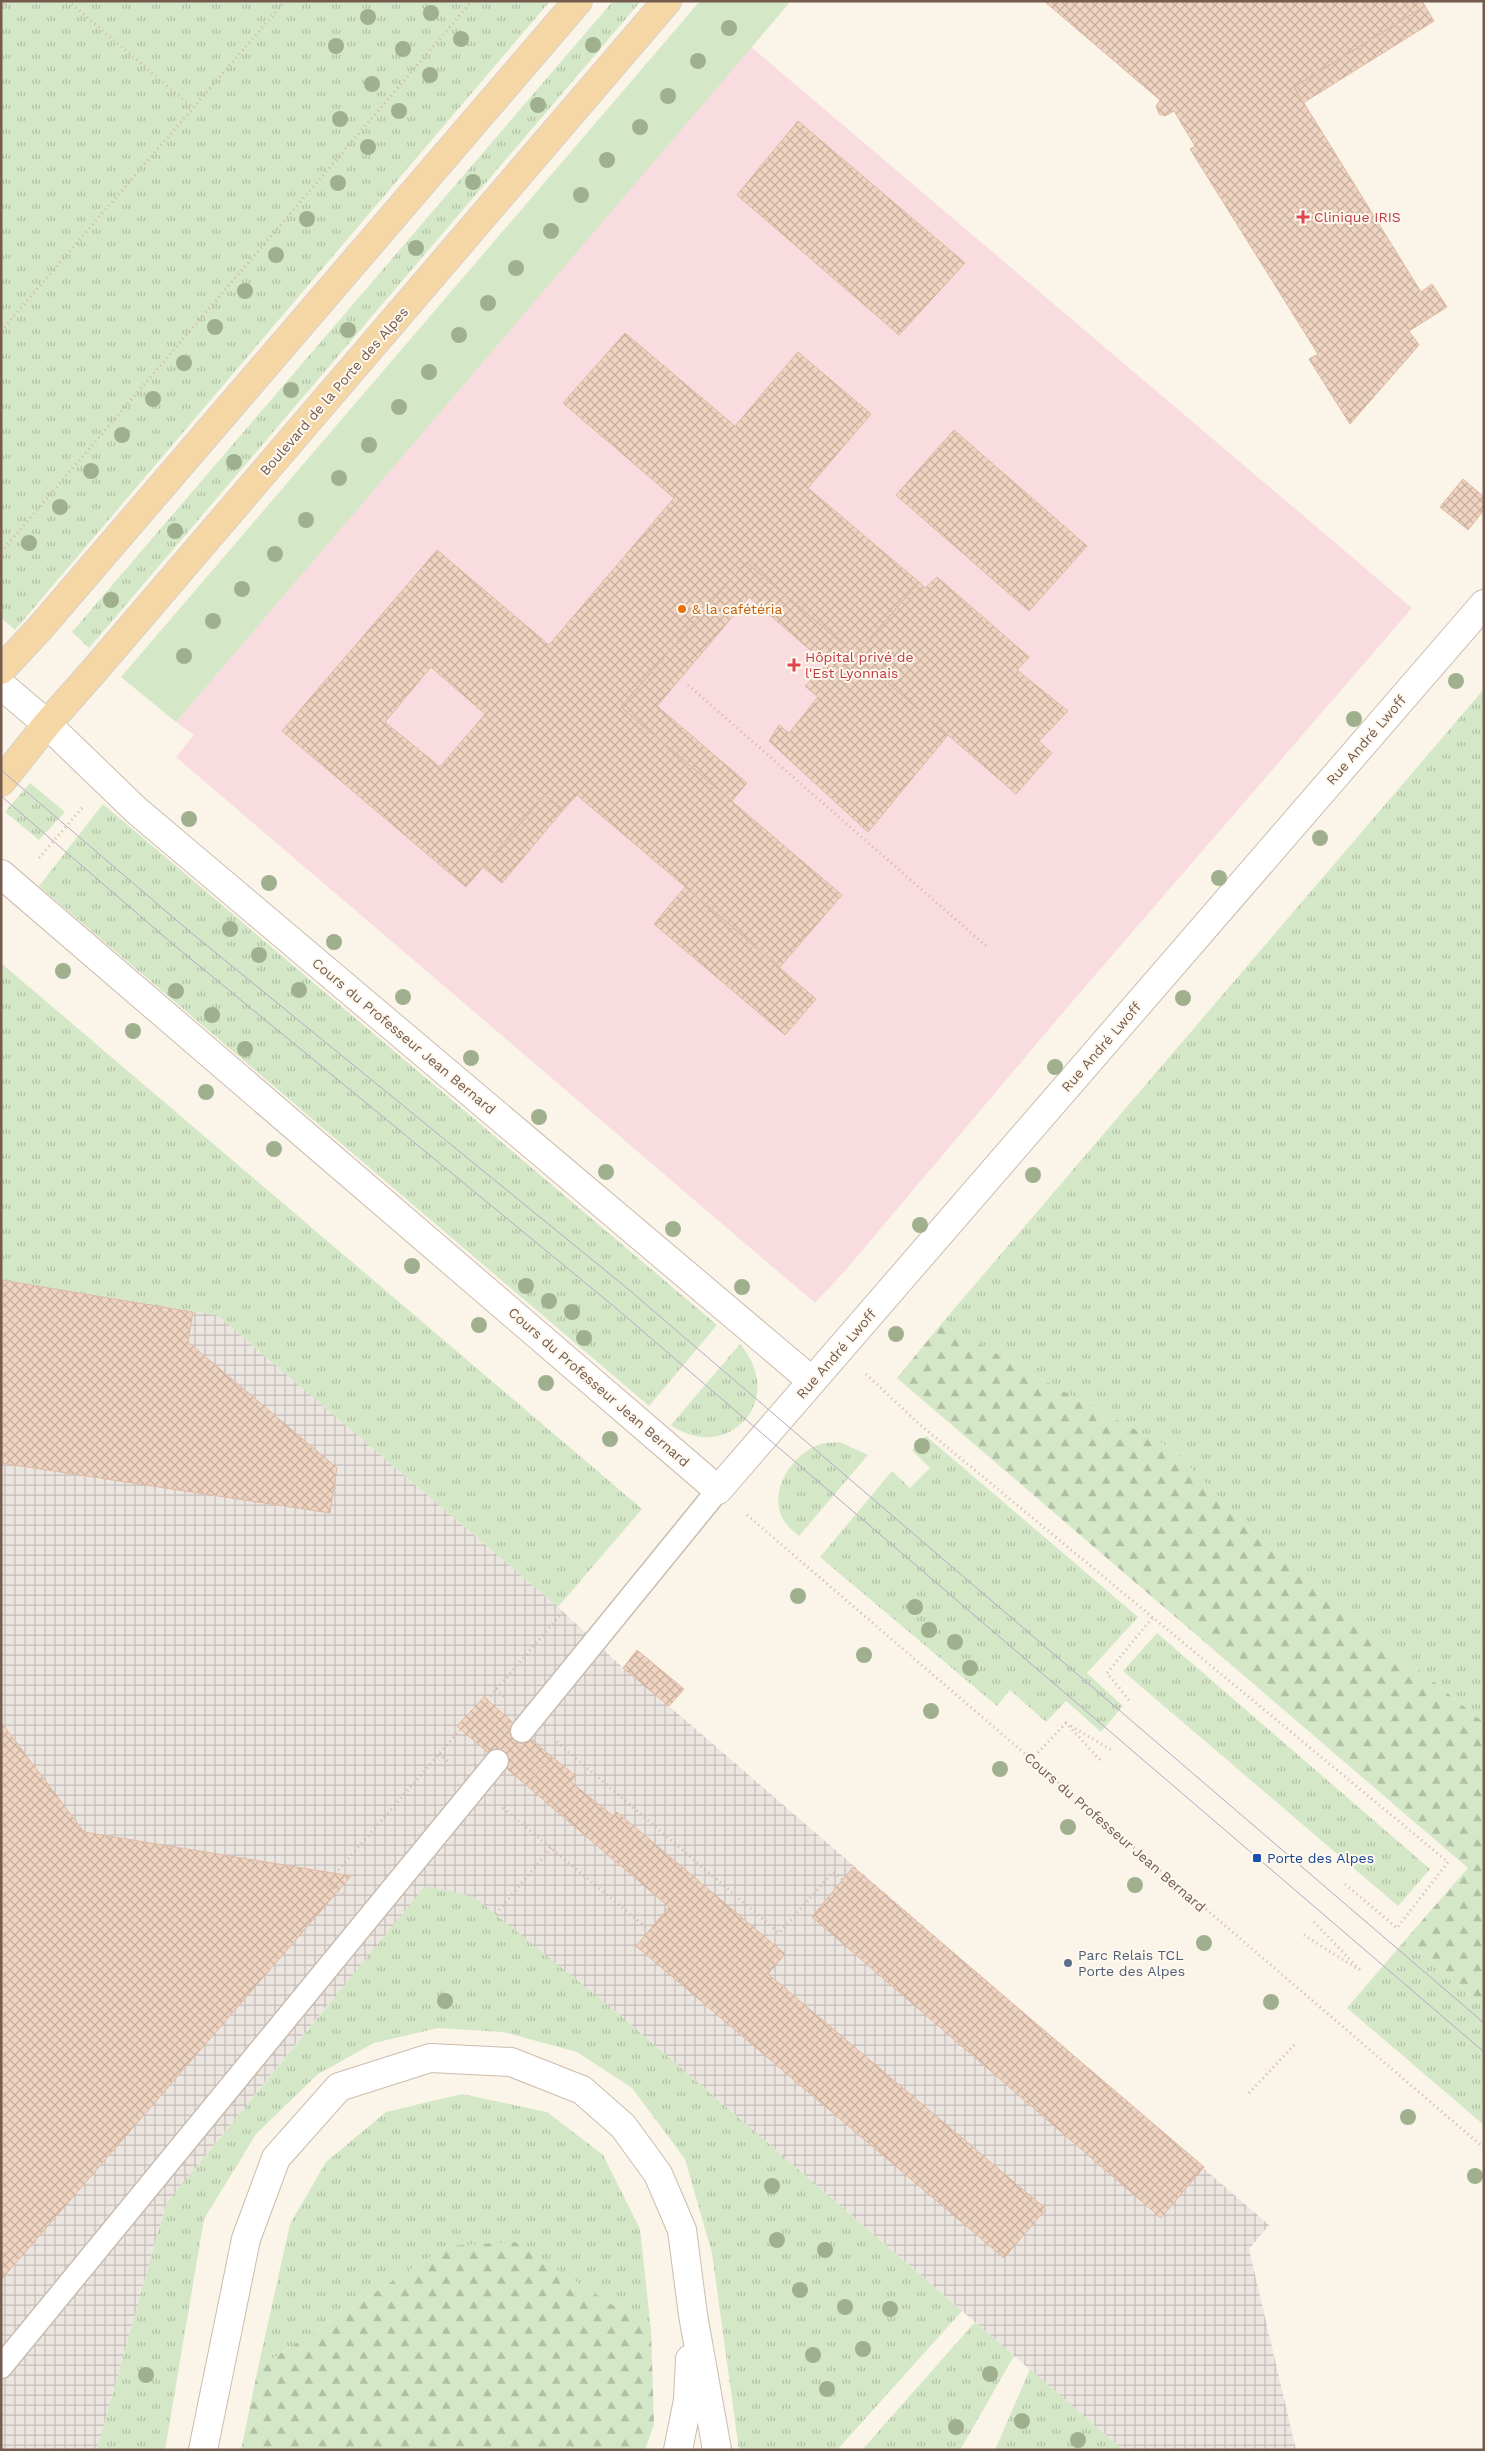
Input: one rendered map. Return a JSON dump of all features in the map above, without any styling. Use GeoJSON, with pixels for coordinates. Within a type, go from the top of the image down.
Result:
{"type":"FeatureCollection","features":[{"type":"Feature","properties":{"kind":"main road"},"geometry":{"type":"LineString","coordinates":[[1,670],[48,620],[578,1]]}},
{"type":"Feature","properties":{"kind":"main road","name":"Boulevard de la Porte des Alpes"},"geometry":{"type":"LineString","coordinates":[[1,782],[47,724],[100,665],[667,1]]}},
{"type":"Feature","properties":{"kind":"street","name":"Rue André Lwoff"},"geometry":{"type":"LineString","coordinates":[[718,1490],[1484,604]]}},
{"type":"Feature","properties":{"kind":"street","name":"Cours du Professeur Jean Bernard"},"geometry":{"type":"LineString","coordinates":[[1,685],[47,724],[104,781],[812,1381]]}},
{"type":"Feature","properties":{"kind":"street","name":"Cours du Professeur Jean Bernard"},"geometry":{"type":"LineString","coordinates":[[8,880],[718,1490]]}},
{"type":"Feature","properties":{"kind":"street"},"geometry":{"type":"LineString","coordinates":[[202,2450],[246,2239],[276,2158],[339,2087],[430,2058],[512,2062],[582,2090],[622,2126],[658,2174],[682,2230],[693,2315],[717,2450]]}},
{"type":"Feature","properties":{"kind":"street"},"geometry":{"type":"LineString","coordinates":[[678,2450],[688,2400],[693,2315]]}},
{"type":"Feature","properties":{"kind":"lane"},"geometry":{"type":"LineString","coordinates":[[527,1725],[718,1490]]}},
{"type":"Feature","properties":{"kind":"lane"},"geometry":{"type":"LineString","coordinates":[[1,2367],[497,1761]]}},
{"type":"Feature","properties":{"kind":"path"},"geometry":{"type":"LineString","coordinates":[[1,8],[7,1]]}},
{"type":"Feature","properties":{"kind":"path"},"geometry":{"type":"LineString","coordinates":[[68,1],[193,108]]}},
{"type":"Feature","properties":{"kind":"path"},"geometry":{"type":"LineString","coordinates":[[1,331],[285,1]]}},
{"type":"Feature","properties":{"kind":"path"},"geometry":{"type":"LineString","coordinates":[[1,552],[472,1]]}},
{"type":"Feature","properties":{"kind":"path"},"geometry":{"type":"LineString","coordinates":[[688,685],[986,946]]}},
{"type":"Feature","properties":{"kind":"path"},"geometry":{"type":"LineString","coordinates":[[8,880],[54,842],[104,781]]}},
{"type":"Feature","properties":{"kind":"path"},"geometry":{"type":"LineString","coordinates":[[840,1349],[918,1422],[1448,1862],[1397,1928],[1345,1884]]}},
{"type":"Feature","properties":{"kind":"path","name":"Cours du Professeur Jean Bernard"},"geometry":{"type":"LineString","coordinates":[[748,1515],[1484,2148]]}},
{"type":"Feature","properties":{"kind":"path"},"geometry":{"type":"LineString","coordinates":[[487,1700],[563,1612]]}},
{"type":"Feature","properties":{"kind":"path"},"geometry":{"type":"LineString","coordinates":[[1129,1700],[1107,1672],[1153,1617]]}},
{"type":"Feature","properties":{"kind":"path"},"geometry":{"type":"LineString","coordinates":[[496,1689],[527,1725],[779,1933],[833,1872],[843,1880]]}},
{"type":"Feature","properties":{"kind":"path"},"geometry":{"type":"LineString","coordinates":[[1031,1760],[1066,1723]]}},
{"type":"Feature","properties":{"kind":"path"},"geometry":{"type":"LineString","coordinates":[[1066,1723],[1113,1751]]}},
{"type":"Feature","properties":{"kind":"path"},"geometry":{"type":"LineString","coordinates":[[1066,1723],[1102,1762]]}},
{"type":"Feature","properties":{"kind":"path"},"geometry":{"type":"LineString","coordinates":[[328,1882],[461,1729]]}},
{"type":"Feature","properties":{"kind":"path"},"geometry":{"type":"LineString","coordinates":[[439,1754],[649,1930]]}},
{"type":"Feature","properties":{"kind":"path"},"geometry":{"type":"LineString","coordinates":[[496,1914],[551,1848]]}},
{"type":"Feature","properties":{"kind":"path"},"geometry":{"type":"LineString","coordinates":[[1304,1935],[1361,1971],[1314,1922]]}},
{"type":"Feature","properties":{"kind":"path"},"geometry":{"type":"LineString","coordinates":[[1249,2093],[1297,2042]]}},
{"type":"Feature","properties":{"kind":"shaded area","name":"Hôpital privé de l'Est Lyonnais"},"geometry":{"type":"Polygon","coordinates":[[[751,47],[1412,608],[1071,1003],[843,1273],[815,1303],[176,757],[194,735],[176,722],[751,47]]]}},
{"type":"Feature","properties":{"kind":"shaded area"},"geometry":{"type":"Polygon","coordinates":[[[1,1280],[217,1315],[558,1607],[623,1668],[637,1650],[684,1689],[669,1706],[1269,2225],[1249,2249],[1296,2450],[1123,2450],[614,2010],[334,1997],[166,2204],[97,2450],[1,2450],[1,1280]]]}},
{"type":"Feature","properties":{"kind":"green space"},"geometry":{"type":"Polygon","coordinates":[[[1,1],[550,1],[15,630],[1,618],[1,1]]]}},
{"type":"Feature","properties":{"kind":"green space"},"geometry":{"type":"Polygon","coordinates":[[[613,1],[641,1],[89,648],[72,632],[613,1]]]}},
{"type":"Feature","properties":{"kind":"green space"},"geometry":{"type":"Polygon","coordinates":[[[700,1],[791,1],[176,722],[121,677],[700,1]]]}},
{"type":"Feature","properties":{"kind":"green space"},"geometry":{"type":"Polygon","coordinates":[[[1484,689],[1484,1723],[1255,1535],[1173,1449],[1086,1404],[942,1323],[1484,689]]]}},
{"type":"Feature","properties":{"kind":"green space"},"geometry":{"type":"Polygon","coordinates":[[[30,783],[65,812],[39,840],[5,812],[30,783]]]}},
{"type":"Feature","properties":{"kind":"green space"},"geometry":{"type":"Polygon","coordinates":[[[103,804],[717,1325],[649,1406],[39,886],[103,804]]]}},
{"type":"Feature","properties":{"kind":"green space"},"geometry":{"type":"Polygon","coordinates":[[[1,963],[642,1509],[558,1607],[217,1315],[1,1280],[1,963]]]}},
{"type":"Feature","properties":{"kind":"green space"},"geometry":{"type":"Polygon","coordinates":[[[942,1323],[1086,1404],[1173,1449],[1255,1535],[1484,1723],[1484,2006],[1406,1939],[1468,1868],[897,1378],[942,1323]]]}},
{"type":"Feature","properties":{"kind":"green space"},"geometry":{"type":"Polygon","coordinates":[[[740,1344],[753,1366],[757,1387],[754,1405],[744,1421],[729,1432],[711,1437],[691,1435],[671,1425],[740,1344]]]}},
{"type":"Feature","properties":{"kind":"green space"},"geometry":{"type":"Polygon","coordinates":[[[926,1436],[1138,1617],[1087,1673],[1123,1706],[1101,1732],[1066,1701],[1046,1722],[1010,1690],[997,1706],[820,1557],[892,1471],[910,1488],[930,1468],[912,1450],[926,1436]]]}},
{"type":"Feature","properties":{"kind":"green space"},"geometry":{"type":"Polygon","coordinates":[[[840,1442],[868,1455],[799,1536],[787,1525],[781,1514],[778,1501],[784,1477],[800,1456],[810,1449],[823,1443],[840,1442]]]}},
{"type":"Feature","properties":{"kind":"green space"},"geometry":{"type":"Polygon","coordinates":[[[1157,1633],[1430,1869],[1398,1906],[1123,1671],[1157,1633]]]}},
{"type":"Feature","properties":{"kind":"green space"},"geometry":{"type":"Polygon","coordinates":[[[425,1886],[473,1896],[614,2010],[962,2311],[837,2450],[739,2450],[712,2253],[685,2159],[632,2088],[577,2052],[503,2032],[438,2028],[374,2043],[318,2074],[256,2134],[204,2219],[165,2450],[97,2450],[166,2204],[425,1886]]]}},
{"type":"Feature","properties":{"kind":"green space"},"geometry":{"type":"Polygon","coordinates":[[[1406,1939],[1484,2006],[1484,2125],[1347,2008],[1406,1939]]]}},
{"type":"Feature","properties":{"kind":"green space"},"geometry":{"type":"Polygon","coordinates":[[[462,2094],[547,2112],[603,2155],[640,2229],[651,2330],[515,2243],[447,2246],[258,2368],[290,2224],[326,2162],[386,2112],[462,2094]]]}},
{"type":"Feature","properties":{"kind":"green space"},"geometry":{"type":"Polygon","coordinates":[[[515,2242],[651,2330],[654,2424],[645,2450],[241,2450],[258,2368],[447,2246],[515,2242]]]}},
{"type":"Feature","properties":{"kind":"green space"},"geometry":{"type":"Polygon","coordinates":[[[975,2322],[1014,2356],[960,2450],[862,2450],[975,2322]]]}},
{"type":"Feature","properties":{"kind":"green space"},"geometry":{"type":"Polygon","coordinates":[[[1030,2369],[1123,2450],[995,2450],[1030,2369]]]}},
{"type":"Feature","properties":{"kind":"building","name":"Clinique IRIS"},"geometry":{"type":"Polygon","coordinates":[[[1044,1],[1422,1],[1425,6],[1294,87],[1421,292],[1432,284],[1447,307],[1409,331],[1419,345],[1350,424],[1309,359],[1318,354],[1190,149],[1195,146],[1174,111],[1165,116],[1159,114],[1156,106],[1160,100],[1044,1]]]}},
{"type":"Feature","properties":{"kind":"building"},"geometry":{"type":"Polygon","coordinates":[[[1425,6],[1434,21],[1303,103],[1294,87],[1425,6]]]}},
{"type":"Feature","properties":{"kind":"building"},"geometry":{"type":"Polygon","coordinates":[[[798,121],[965,263],[899,335],[737,195],[798,121]]]}},
{"type":"Feature","properties":{"kind":"building"},"geometry":{"type":"Polygon","coordinates":[[[625,333],[735,426],[798,352],[871,414],[808,488],[919,582],[856,655],[746,562],[621,707],[842,895],[780,967],[577,795],[563,810],[545,795],[466,887],[282,731],[437,550],[549,645],[674,498],[563,403],[625,333]],[[431,667],[385,722],[440,767],[485,714],[431,667]]]}},
{"type":"Feature","properties":{"kind":"building"},"geometry":{"type":"Polygon","coordinates":[[[954,430],[1087,546],[1029,611],[896,495],[954,430]]]}},
{"type":"Feature","properties":{"kind":"building"},"geometry":{"type":"Polygon","coordinates":[[[1463,479],[1484,497],[1484,510],[1468,530],[1440,507],[1463,479]]]}},
{"type":"Feature","properties":{"kind":"building"},"geometry":{"type":"Polygon","coordinates":[[[746,562],[856,655],[839,675],[749,597],[657,706],[747,783],[732,801],[621,707],[746,562]]]}},
{"type":"Feature","properties":{"kind":"building"},"geometry":{"type":"Polygon","coordinates":[[[937,577],[1029,657],[1017,670],[1068,711],[1039,741],[1052,753],[1016,794],[856,655],[919,582],[925,588],[937,577]]]}},
{"type":"Feature","properties":{"kind":"building"},"geometry":{"type":"Polygon","coordinates":[[[856,655],[948,735],[868,832],[769,741],[779,725],[789,733],[818,697],[805,686],[827,664],[839,675],[856,655]]]}},
{"type":"Feature","properties":{"kind":"building"},"geometry":{"type":"Polygon","coordinates":[[[545,795],[563,810],[502,883],[483,867],[545,795]]]}},
{"type":"Feature","properties":{"kind":"building"},"geometry":{"type":"Polygon","coordinates":[[[685,887],[816,999],[785,1035],[654,924],[685,887]]]}},
{"type":"Feature","properties":{"kind":"building"},"geometry":{"type":"Polygon","coordinates":[[[1,1280],[193,1312],[188,1342],[337,1468],[330,1513],[1,1463],[1,1280]]]}},
{"type":"Feature","properties":{"kind":"building"},"geometry":{"type":"Polygon","coordinates":[[[637,1650],[684,1689],[669,1706],[623,1668],[637,1650]]]}},
{"type":"Feature","properties":{"kind":"building"},"geometry":{"type":"Polygon","coordinates":[[[484,1697],[552,1757],[526,1785],[457,1726],[484,1697]]]}},
{"type":"Feature","properties":{"kind":"building"},"geometry":{"type":"Polygon","coordinates":[[[1,1722],[84,1832],[351,1876],[1,2280],[1,1722]]]}},
{"type":"Feature","properties":{"kind":"building"},"geometry":{"type":"Polygon","coordinates":[[[552,1757],[576,1776],[571,1782],[613,1816],[617,1812],[785,1954],[768,1974],[1046,2209],[1004,2258],[636,1946],[669,1907],[526,1785],[552,1757]]]}},
{"type":"Feature","properties":{"kind":"building"},"geometry":{"type":"Polygon","coordinates":[[[853,1867],[1204,2167],[1161,2218],[812,1917],[853,1867]]]}},
{"type":"Feature","properties":{"kind":"tram line"},"geometry":{"type":"LineString","coordinates":[[1,770],[189,931],[628,1289],[1484,2023]]}},
{"type":"Feature","properties":{"kind":"tram line"},"geometry":{"type":"LineString","coordinates":[[1,796],[175,946],[611,1304],[1484,2052]]}},
{"type":"Feature","properties":{"kind":"place","name":"Clinique IRIS"},"geometry":{"type":"Point","coordinates":[1303,217]}},
{"type":"Feature","properties":{"kind":"place","name":"& la cafétéria"},"geometry":{"type":"Point","coordinates":[682,609]}},
{"type":"Feature","properties":{"kind":"place","name":"Hôpital privé de l'Est Lyonnais"},"geometry":{"type":"Point","coordinates":[794,665]}},
{"type":"Feature","properties":{"kind":"place","name":"Porte des Alpes"},"geometry":{"type":"Point","coordinates":[1257,1858]}},
{"type":"Feature","properties":{"kind":"place","name":"Parc Relais TCL Porte des Alpes"},"geometry":{"type":"Point","coordinates":[1068,1963]}}]}
